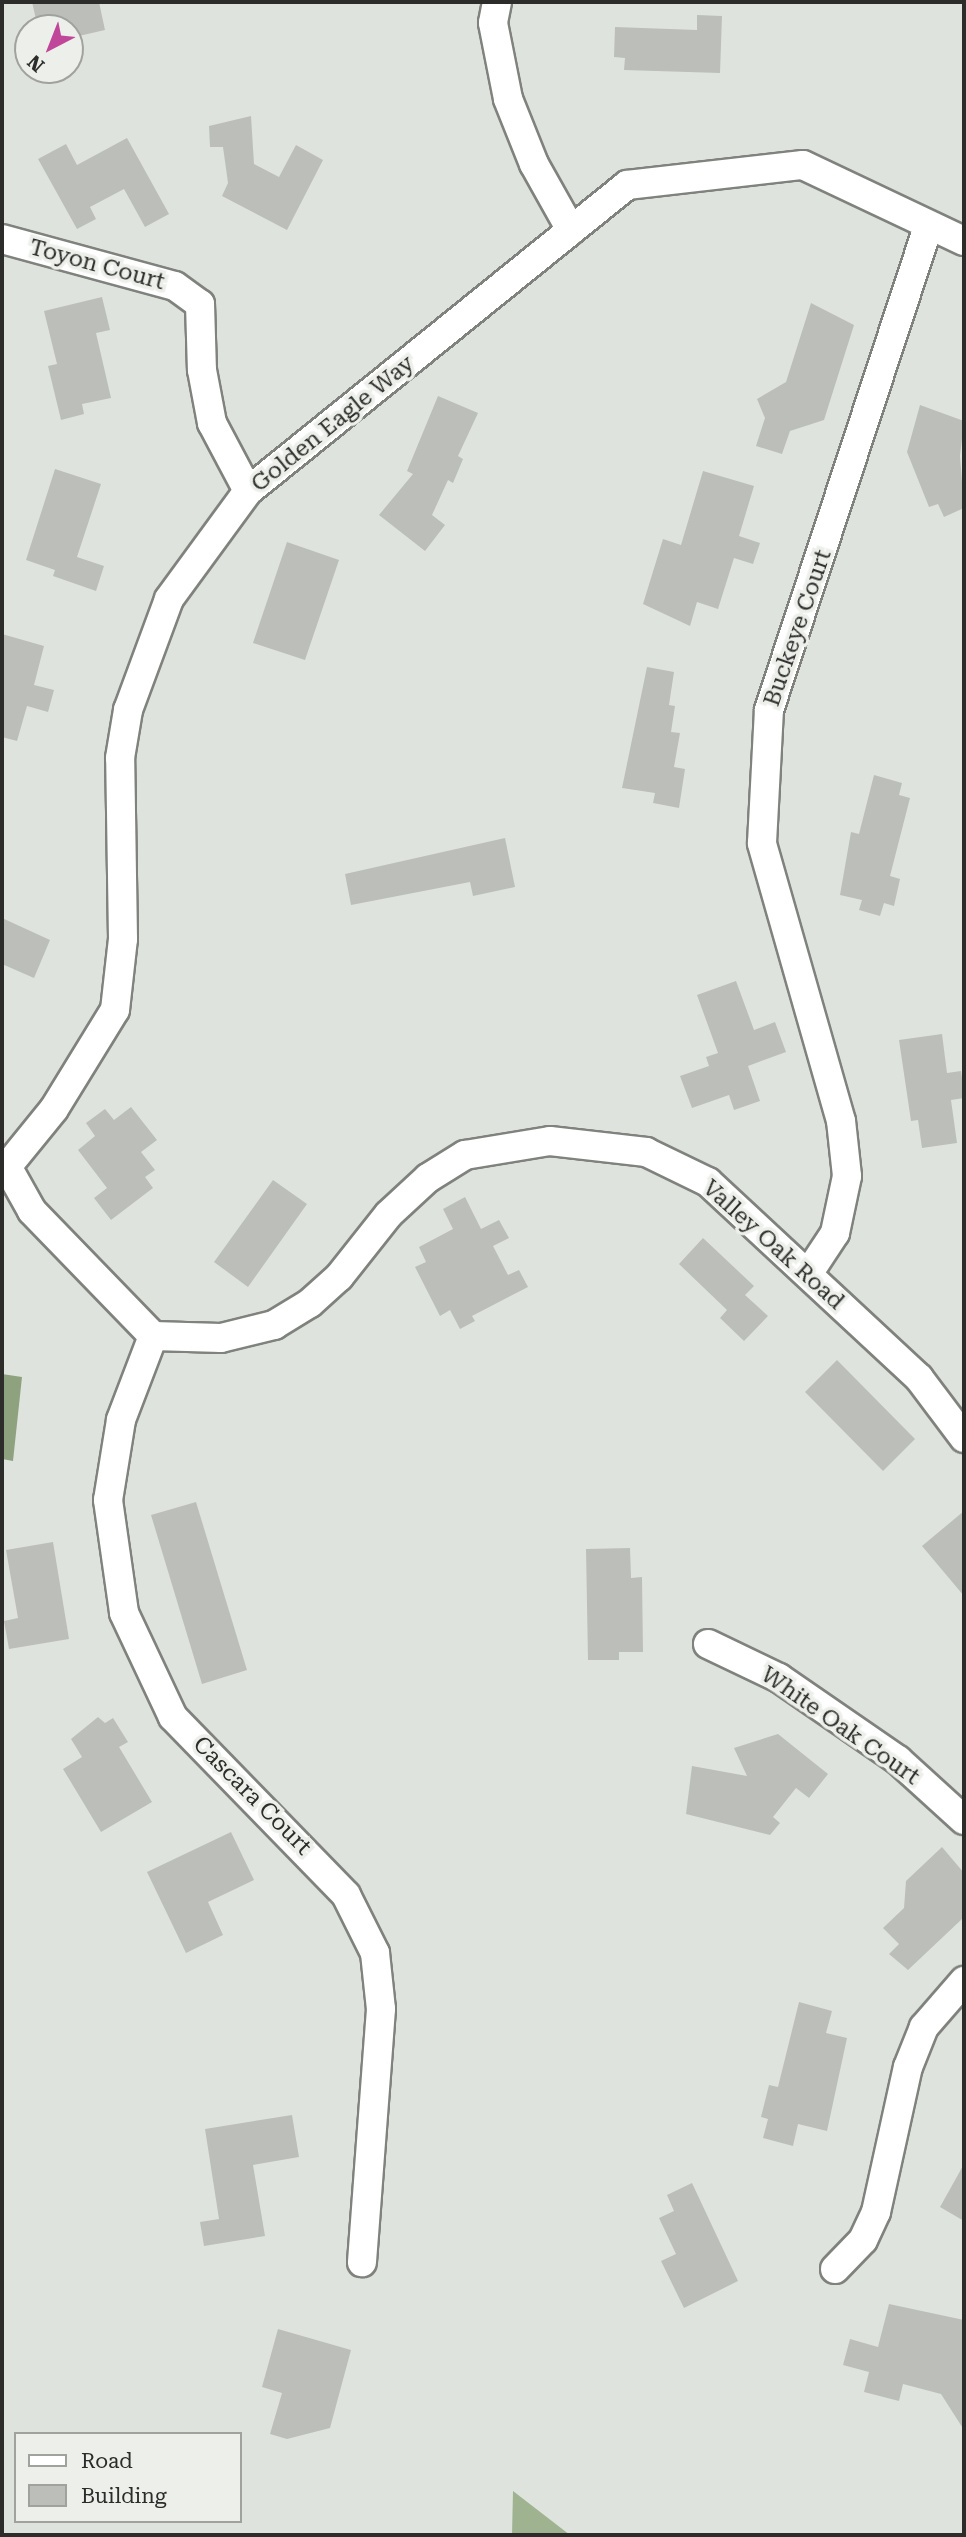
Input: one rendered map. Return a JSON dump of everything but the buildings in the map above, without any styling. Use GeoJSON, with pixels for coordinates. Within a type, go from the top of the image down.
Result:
{"type":"FeatureCollection","features":[{"type":"Feature","properties":{"kind":"street"},"geometry":{"type":"LineString","coordinates":[[497,2],[494,23],[508,99],[534,164],[571,230]]}},
{"type":"Feature","properties":{"kind":"street","name":"Golden Eagle Way"},"geometry":{"type":"LineString","coordinates":[[5,1171],[54,1109],[115,1010],[123,939],[120,758],[128,710],[169,599],[248,491],[627,185],[803,165],[928,227],[964,241]]}},
{"type":"Feature","properties":{"kind":"street","name":"Buckeye Court"},"geometry":{"type":"LineString","coordinates":[[808,1274],[835,1233],[847,1176],[841,1121],[795,975],[762,843],[769,710],[928,227]]}},
{"type":"Feature","properties":{"kind":"street","name":"Toyon Court"},"geometry":{"type":"LineString","coordinates":[[2,239],[175,286],[200,304],[202,370],[212,423],[248,491]]}},
{"type":"Feature","properties":{"kind":"street","name":"Valley Oak Road"},"geometry":{"type":"LineString","coordinates":[[153,1336],[221,1338],[274,1325],[339,1277],[389,1214],[428,1178],[465,1155],[550,1141],[646,1152],[708,1182],[919,1378],[964,1438]]}},
{"type":"Feature","properties":{"kind":"street"},"geometry":{"type":"LineString","coordinates":[[5,1171],[32,1211],[153,1336]]}},
{"type":"Feature","properties":{"kind":"street","name":"Cascara Court"},"geometry":{"type":"LineString","coordinates":[[153,1336],[121,1420],[108,1500],[124,1613],[173,1717],[320,1864],[346,1895],[375,1953],[381,2009],[362,2262]]}},
{"type":"Feature","properties":{"kind":"street","name":"White Oak Court"},"geometry":{"type":"LineString","coordinates":[[708,1644],[779,1678],[898,1760],[964,1821]]}},
{"type":"Feature","properties":{"kind":"street"},"geometry":{"type":"LineString","coordinates":[[835,2269],[863,2240],[876,2212],[908,2067],[924,2026],[964,1981]]}},
{"type":"Feature","properties":{"kind":"shaded area"},"geometry":{"type":"Polygon","coordinates":[[[2,1374],[22,1377],[13,1461],[2,1459],[2,1374]]]}},
{"type":"Feature","properties":{"kind":"shaded area"},"geometry":{"type":"Polygon","coordinates":[[[513,2491],[570,2535],[512,2535],[513,2491]]]}}]}
